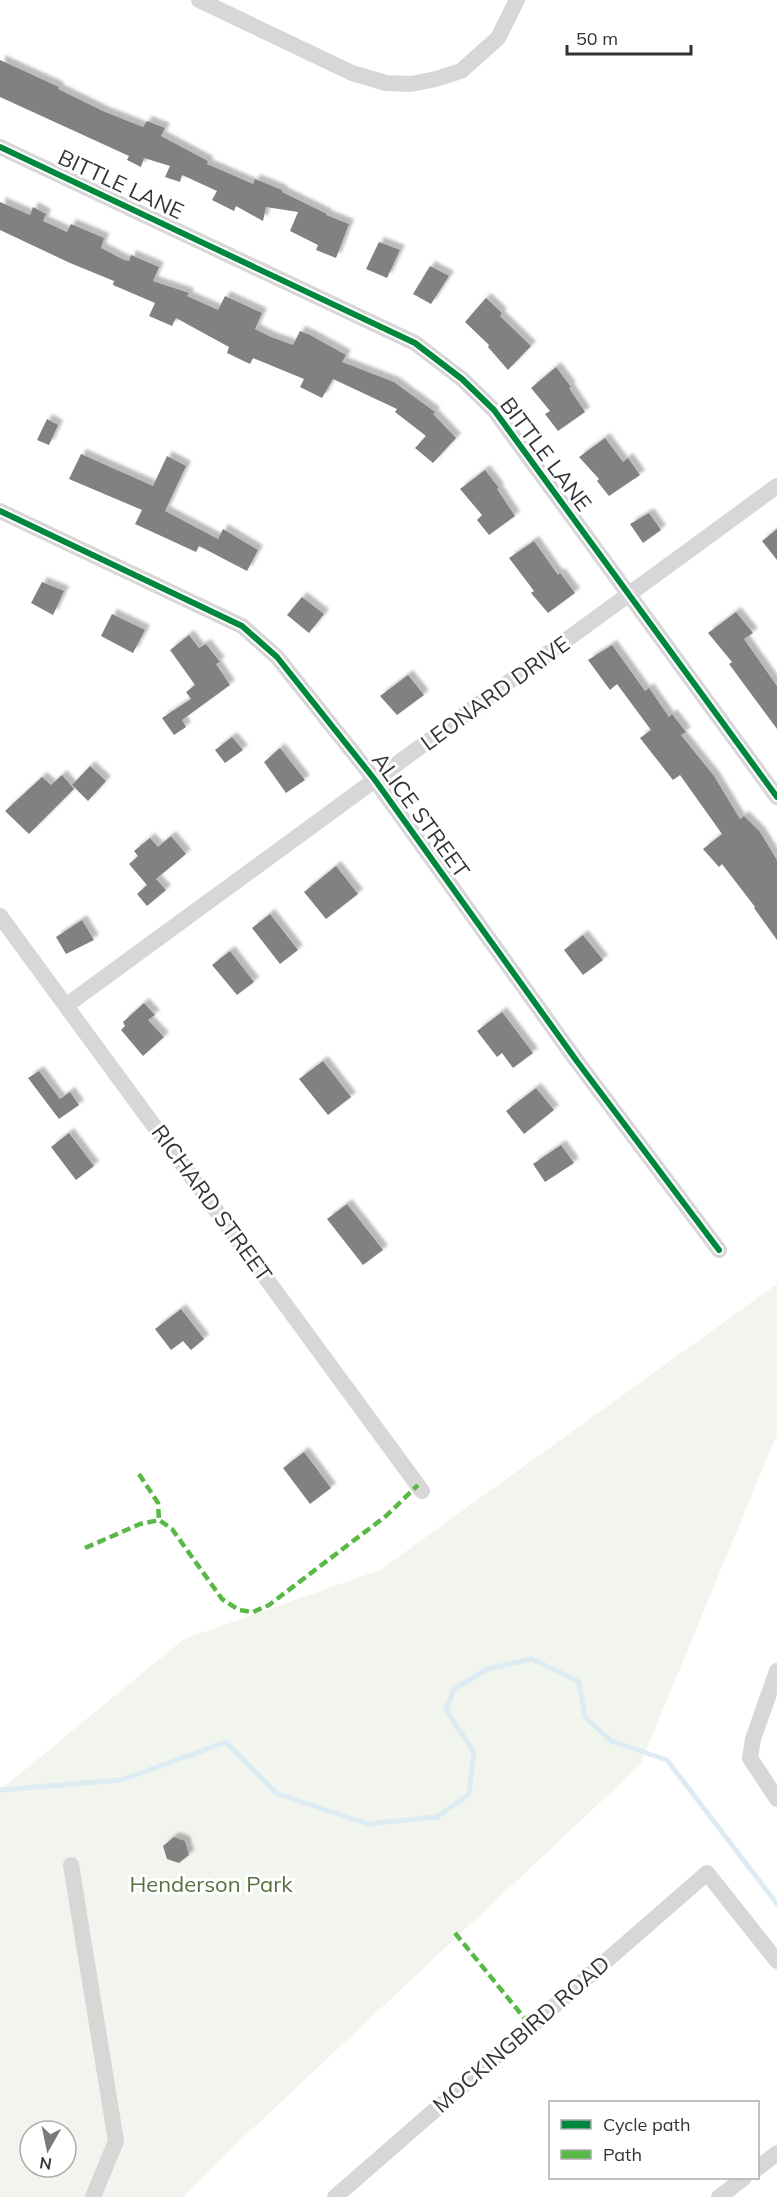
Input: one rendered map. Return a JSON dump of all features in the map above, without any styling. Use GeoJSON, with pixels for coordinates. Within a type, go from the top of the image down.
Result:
{"type":"FeatureCollection","features":[{"type":"Feature","properties":{"kind":"street"},"geometry":{"type":"LineString","coordinates":[[199,0],[352,73],[386,82],[411,84],[461,71],[498,38],[517,0]]}},
{"type":"Feature","properties":{"kind":"street","name":"BITTLE LANE"},"geometry":{"type":"LineString","coordinates":[[0,147],[415,343],[462,379],[494,410],[777,796]]}},
{"type":"Feature","properties":{"kind":"street","name":"LEONARD DRIVE"},"geometry":{"type":"LineString","coordinates":[[67,1005],[777,486]]}},
{"type":"Feature","properties":{"kind":"street","name":"ALICE STREET"},"geometry":{"type":"LineString","coordinates":[[0,511],[242,626],[277,657],[375,780],[576,1060],[719,1250]]}},
{"type":"Feature","properties":{"kind":"street","name":"RICHARD STREET"},"geometry":{"type":"LineString","coordinates":[[0,916],[422,1491]]}},
{"type":"Feature","properties":{"kind":"street"},"geometry":{"type":"LineString","coordinates":[[777,1671],[753,1739],[750,1758],[777,1799]]}},
{"type":"Feature","properties":{"kind":"street"},"geometry":{"type":"LineString","coordinates":[[71,1865],[116,2140],[93,2197]]}},
{"type":"Feature","properties":{"kind":"street","name":"MOCKINGBIRD ROAD"},"geometry":{"type":"LineString","coordinates":[[335,2197],[707,1873],[777,1961]]}},
{"type":"Feature","properties":{"kind":"street"},"geometry":{"type":"LineString","coordinates":[[759,2167],[777,2153]]}},
{"type":"Feature","properties":{"kind":"street"},"geometry":{"type":"LineString","coordinates":[[718,2197],[743,2179]]}},
{"type":"Feature","properties":{"kind":"green space","name":"Henderson Park"},"geometry":{"type":"Polygon","coordinates":[[[777,1284],[777,1434],[640,1765],[231,2149],[183,2197],[0,2197],[0,1790],[184,1639],[380,1570],[777,1284]]]}},
{"type":"Feature","properties":{"kind":"building"},"geometry":{"type":"Polygon","coordinates":[[[0,60],[59,87],[58,89],[105,112],[143,127],[147,121],[165,128],[161,136],[208,161],[207,164],[253,184],[255,179],[282,190],[326,215],[349,224],[336,258],[316,250],[318,245],[290,231],[298,212],[266,207],[263,221],[236,206],[234,211],[212,200],[217,191],[182,175],[180,182],[165,177],[170,166],[144,158],[141,167],[127,160],[129,156],[0,97],[0,60]]]}},
{"type":"Feature","properties":{"kind":"building"},"geometry":{"type":"Polygon","coordinates":[[[0,202],[30,215],[33,207],[46,214],[43,221],[67,232],[71,224],[104,238],[101,248],[124,260],[129,261],[131,255],[159,267],[153,281],[189,293],[187,296],[218,310],[225,296],[262,313],[255,329],[271,337],[293,345],[300,331],[310,335],[346,355],[342,362],[394,382],[435,412],[433,414],[456,438],[433,463],[415,448],[426,436],[395,412],[397,409],[333,379],[322,398],[300,387],[304,379],[253,358],[250,364],[227,353],[229,347],[176,318],[172,326],[149,316],[155,303],[113,285],[114,281],[0,230],[0,202]]]}},
{"type":"Feature","properties":{"kind":"building"},"geometry":{"type":"Polygon","coordinates":[[[379,242],[400,250],[387,278],[366,269],[379,242]]]}},
{"type":"Feature","properties":{"kind":"building"},"geometry":{"type":"Polygon","coordinates":[[[430,266],[449,276],[431,304],[413,294],[430,266]]]}},
{"type":"Feature","properties":{"kind":"building"},"geometry":{"type":"Polygon","coordinates":[[[486,298],[502,313],[500,316],[531,346],[508,370],[488,347],[489,345],[465,322],[486,298]]]}},
{"type":"Feature","properties":{"kind":"building"},"geometry":{"type":"Polygon","coordinates":[[[556,367],[585,412],[558,431],[545,414],[550,411],[531,388],[556,367]]]}},
{"type":"Feature","properties":{"kind":"building"},"geometry":{"type":"Polygon","coordinates":[[[47,419],[58,425],[49,445],[37,440],[47,419]]]}},
{"type":"Feature","properties":{"kind":"building"},"geometry":{"type":"Polygon","coordinates":[[[605,438],[623,462],[628,458],[640,475],[609,496],[597,481],[599,479],[579,457],[605,438]]]}},
{"type":"Feature","properties":{"kind":"building"},"geometry":{"type":"Polygon","coordinates":[[[81,454],[153,486],[167,456],[186,466],[165,511],[218,539],[223,529],[258,550],[247,571],[199,546],[196,552],[135,524],[142,510],[69,479],[81,454]]]}},
{"type":"Feature","properties":{"kind":"building"},"geometry":{"type":"Polygon","coordinates":[[[485,470],[499,488],[497,489],[515,516],[489,535],[477,520],[482,515],[460,489],[485,470]]]}},
{"type":"Feature","properties":{"kind":"building"},"geometry":{"type":"Polygon","coordinates":[[[649,513],[661,530],[643,543],[630,524],[649,513]]]}},
{"type":"Feature","properties":{"kind":"building"},"geometry":{"type":"Polygon","coordinates":[[[777,529],[777,560],[762,541],[777,529]]]}},
{"type":"Feature","properties":{"kind":"building"},"geometry":{"type":"Polygon","coordinates":[[[534,541],[558,575],[560,573],[575,593],[548,613],[531,593],[534,591],[509,558],[534,541]]]}},
{"type":"Feature","properties":{"kind":"building"},"geometry":{"type":"Polygon","coordinates":[[[42,582],[64,591],[53,615],[31,603],[42,582]]]}},
{"type":"Feature","properties":{"kind":"building"},"geometry":{"type":"Polygon","coordinates":[[[302,597],[324,614],[309,633],[287,615],[302,597]]]}},
{"type":"Feature","properties":{"kind":"building"},"geometry":{"type":"Polygon","coordinates":[[[736,612],[753,633],[744,639],[777,686],[777,729],[729,664],[732,662],[708,633],[736,612]]]}},
{"type":"Feature","properties":{"kind":"building"},"geometry":{"type":"Polygon","coordinates":[[[112,614],[145,630],[133,653],[101,636],[112,614]]]}},
{"type":"Feature","properties":{"kind":"building"},"geometry":{"type":"Polygon","coordinates":[[[189,635],[199,648],[206,644],[220,662],[216,664],[230,685],[182,720],[186,727],[174,735],[162,718],[191,699],[186,692],[195,685],[170,650],[189,635]]]}},
{"type":"Feature","properties":{"kind":"building"},"geometry":{"type":"Polygon","coordinates":[[[612,645],[645,691],[649,688],[669,717],[672,714],[686,732],[681,735],[714,776],[740,819],[744,816],[760,832],[777,860],[777,940],[722,864],[719,867],[703,849],[722,834],[680,775],[673,780],[640,738],[651,730],[617,684],[610,690],[588,660],[612,645]]]}},
{"type":"Feature","properties":{"kind":"building"},"geometry":{"type":"Polygon","coordinates":[[[408,675],[424,695],[397,715],[380,696],[408,675]]]}},
{"type":"Feature","properties":{"kind":"building"},"geometry":{"type":"Polygon","coordinates":[[[232,737],[243,750],[225,763],[215,750],[232,737]]]}},
{"type":"Feature","properties":{"kind":"building"},"geometry":{"type":"Polygon","coordinates":[[[280,748],[305,780],[286,793],[264,762],[280,748]]]}},
{"type":"Feature","properties":{"kind":"building"},"geometry":{"type":"Polygon","coordinates":[[[90,766],[106,781],[88,801],[72,785],[90,766]]]}},
{"type":"Feature","properties":{"kind":"building"},"geometry":{"type":"Polygon","coordinates":[[[62,775],[74,789],[29,834],[5,811],[42,777],[51,785],[62,775]]]}},
{"type":"Feature","properties":{"kind":"building"},"geometry":{"type":"Polygon","coordinates":[[[171,836],[186,854],[156,879],[166,890],[147,906],[137,894],[147,885],[129,864],[138,856],[134,851],[150,838],[158,847],[171,836]]]}},
{"type":"Feature","properties":{"kind":"building"},"geometry":{"type":"Polygon","coordinates":[[[336,866],[358,894],[326,919],[304,892],[336,866]]]}},
{"type":"Feature","properties":{"kind":"building"},"geometry":{"type":"Polygon","coordinates":[[[270,914],[298,950],[280,964],[252,928],[270,914]]]}},
{"type":"Feature","properties":{"kind":"building"},"geometry":{"type":"Polygon","coordinates":[[[82,920],[94,940],[66,954],[56,937],[82,920]]]}},
{"type":"Feature","properties":{"kind":"building"},"geometry":{"type":"Polygon","coordinates":[[[583,935],[603,960],[583,975],[564,950],[583,935]]]}},
{"type":"Feature","properties":{"kind":"building"},"geometry":{"type":"Polygon","coordinates":[[[230,951],[254,982],[237,995],[212,965],[230,951]]]}},
{"type":"Feature","properties":{"kind":"building"},"geometry":{"type":"Polygon","coordinates":[[[144,1003],[155,1015],[148,1020],[164,1037],[143,1056],[121,1030],[125,1026],[123,1022],[144,1003]]]}},
{"type":"Feature","properties":{"kind":"building"},"geometry":{"type":"Polygon","coordinates":[[[502,1012],[533,1053],[513,1068],[502,1053],[497,1057],[477,1031],[502,1012]]]}},
{"type":"Feature","properties":{"kind":"building"},"geometry":{"type":"Polygon","coordinates":[[[323,1061],[351,1097],[328,1115],[299,1079],[323,1061]]]}},
{"type":"Feature","properties":{"kind":"building"},"geometry":{"type":"Polygon","coordinates":[[[39,1071],[60,1099],[70,1092],[79,1105],[59,1119],[28,1078],[39,1071]]]}},
{"type":"Feature","properties":{"kind":"building"},"geometry":{"type":"Polygon","coordinates":[[[536,1088],[554,1110],[524,1134],[506,1111],[536,1088]]]}},
{"type":"Feature","properties":{"kind":"building"},"geometry":{"type":"Polygon","coordinates":[[[69,1133],[94,1166],[76,1180],[51,1147],[69,1133]]]}},
{"type":"Feature","properties":{"kind":"building"},"geometry":{"type":"Polygon","coordinates":[[[561,1145],[574,1163],[545,1182],[533,1164],[561,1145]]]}},
{"type":"Feature","properties":{"kind":"building"},"geometry":{"type":"Polygon","coordinates":[[[347,1204],[383,1250],[363,1265],[327,1219],[347,1204]]]}},
{"type":"Feature","properties":{"kind":"building"},"geometry":{"type":"Polygon","coordinates":[[[181,1309],[204,1339],[191,1350],[183,1341],[171,1350],[155,1329],[181,1309]]]}},
{"type":"Feature","properties":{"kind":"building"},"geometry":{"type":"Polygon","coordinates":[[[304,1452],[331,1488],[310,1504],[283,1468],[304,1452]]]}},
{"type":"Feature","properties":{"kind":"building"},"geometry":{"type":"Polygon","coordinates":[[[174,1837],[185,1841],[189,1855],[179,1863],[167,1859],[163,1846],[174,1837]]]}},
{"type":"Feature","properties":{"kind":"waterway"},"geometry":{"type":"LineString","coordinates":[[0,1790],[121,1780],[226,1742],[276,1793],[367,1824],[437,1817],[469,1794],[474,1752],[446,1710],[454,1689],[487,1669],[532,1659],[579,1682],[585,1717],[611,1741],[667,1760],[777,1904]]}},
{"type":"Feature","properties":{"kind":"marked path"},"geometry":{"type":"LineString","coordinates":[[139,1474],[158,1503],[159,1520]]}},
{"type":"Feature","properties":{"kind":"marked path"},"geometry":{"type":"LineString","coordinates":[[85,1548],[140,1524],[159,1520],[172,1529],[222,1599],[239,1610],[253,1612],[269,1605],[386,1516],[418,1485]]}},
{"type":"Feature","properties":{"kind":"marked path"},"geometry":{"type":"LineString","coordinates":[[455,1933],[530,2025]]}},
{"type":"Feature","properties":{"kind":"cycle path"},"geometry":{"type":"LineString","coordinates":[[0,147],[415,343],[462,379],[494,410],[777,797]]}},
{"type":"Feature","properties":{"kind":"cycle path"},"geometry":{"type":"LineString","coordinates":[[0,511],[242,626],[277,657],[375,780],[576,1060],[719,1250]]}}]}
